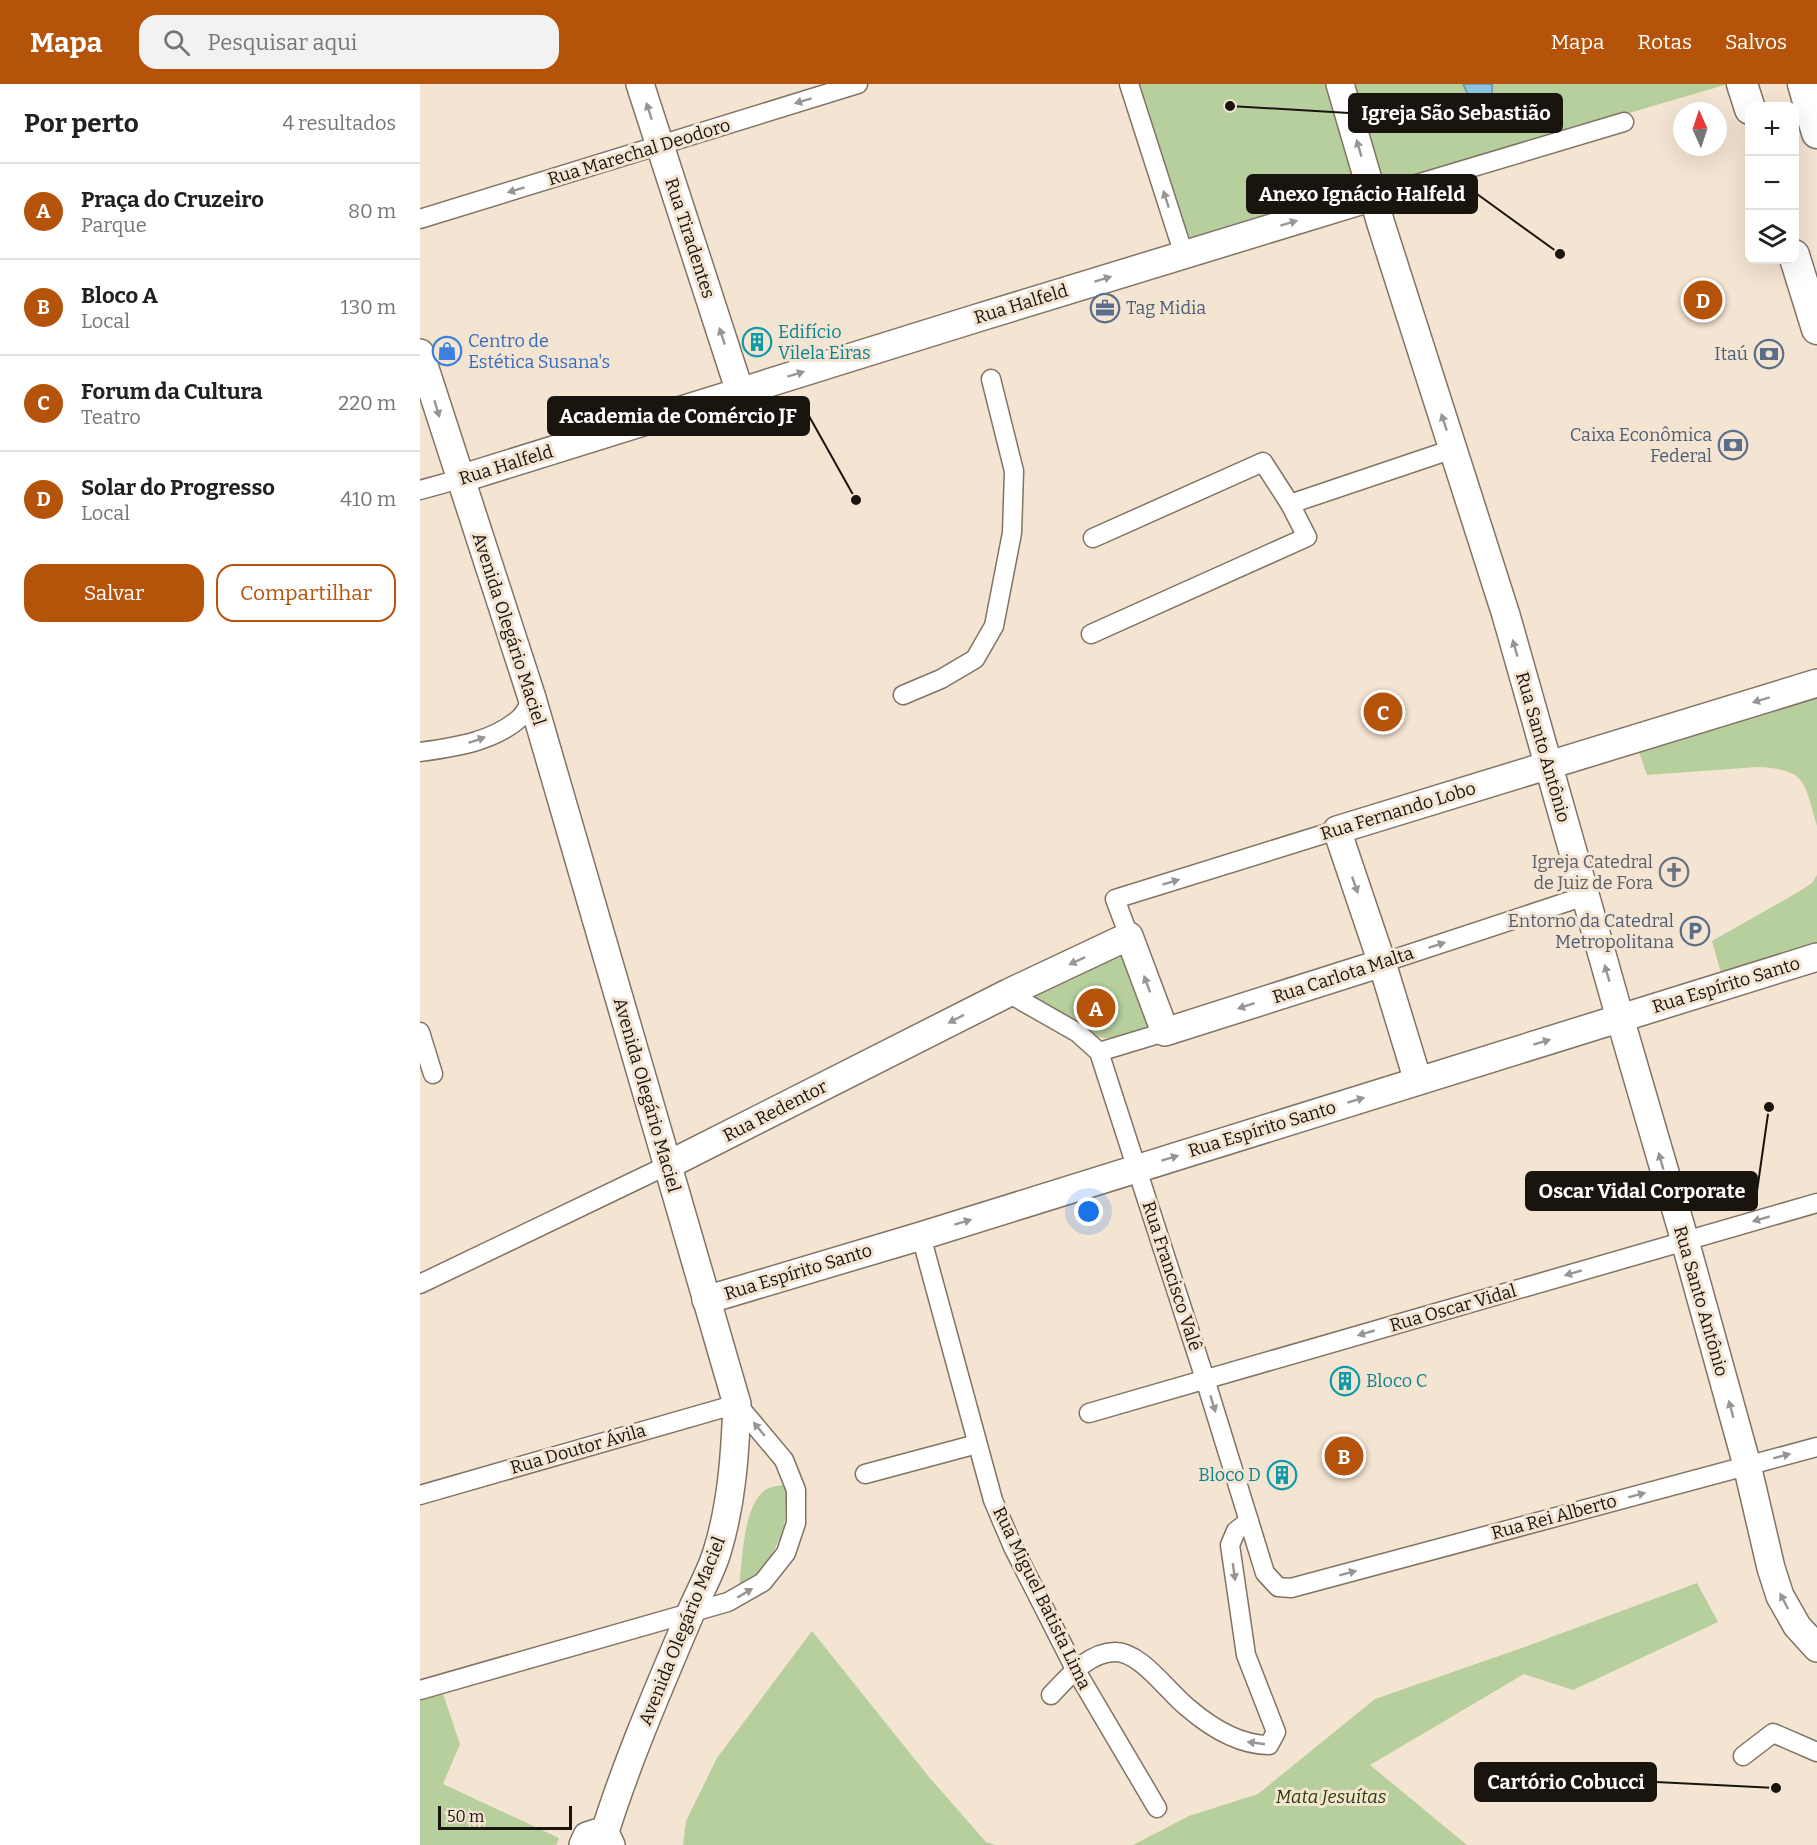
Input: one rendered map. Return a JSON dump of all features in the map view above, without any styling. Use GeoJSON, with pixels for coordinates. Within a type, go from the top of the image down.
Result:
{"type":"FeatureCollection","features":[{"type":"Feature","properties":{"kind":"main road"},"geometry":{"type":"LineString","coordinates":[[1742,84],[1747,102]]}},
{"type":"Feature","properties":{"kind":"main road"},"geometry":{"type":"LineString","coordinates":[[1803,84],[1817,134]]}},
{"type":"Feature","properties":{"kind":"main road"},"geometry":{"type":"LineString","coordinates":[[1797,264],[1817,328]]}},
{"type":"Feature","properties":{"kind":"street","name":"Rua Tiradentes"},"geometry":{"type":"LineString","coordinates":[[640,84],[740,392]]}},
{"type":"Feature","properties":{"kind":"street","name":"Rua Marechal Deodoro"},"geometry":{"type":"LineString","coordinates":[[420,219],[858,84]]}},
{"type":"Feature","properties":{"kind":"street"},"geometry":{"type":"LineString","coordinates":[[1130,84],[1184,255]]}},
{"type":"Feature","properties":{"kind":"street","name":"Rua Santo Antônio"},"geometry":{"type":"LineString","coordinates":[[1340,84],[1373,197],[1506,615],[1685,1241],[1747,1465],[1762,1533],[1780,1596],[1797,1626],[1817,1648]]}},
{"type":"Feature","properties":{"kind":"street","name":"Rua Halfeld"},"geometry":{"type":"LineString","coordinates":[[420,490],[1624,122]]}},
{"type":"Feature","properties":{"kind":"street","name":"Avenida Olegário Maciel"},"geometry":{"type":"LineString","coordinates":[[420,353],[532,698],[737,1404],[729,1503],[717,1554],[690,1612],[618,1788],[599,1842]]}},
{"type":"Feature","properties":{"kind":"street"},"geometry":{"type":"LineString","coordinates":[[903,695],[941,679],[975,659],[994,626],[1012,533],[1014,471],[991,379]]}},
{"type":"Feature","properties":{"kind":"street"},"geometry":{"type":"LineString","coordinates":[[1290,504],[1453,449]]}},
{"type":"Feature","properties":{"kind":"street"},"geometry":{"type":"LineString","coordinates":[[1090,634],[1307,537],[1290,504],[1263,462],[1094,538]]}},
{"type":"Feature","properties":{"kind":"street","name":"Rua Fernando Lobo"},"geometry":{"type":"LineString","coordinates":[[1165,1032],[1115,899],[1817,683]]}},
{"type":"Feature","properties":{"kind":"street"},"geometry":{"type":"LineString","coordinates":[[420,752],[460,746],[498,733],[521,717],[532,698]]}},
{"type":"Feature","properties":{"kind":"street"},"geometry":{"type":"LineString","coordinates":[[1337,830],[1382,963],[1418,1081]]}},
{"type":"Feature","properties":{"kind":"street","name":"Rua Carlota Malta"},"geometry":{"type":"LineString","coordinates":[[1100,1052],[1585,896]]}},
{"type":"Feature","properties":{"kind":"street","name":"Rua Redentor"},"geometry":{"type":"LineString","coordinates":[[420,1284],[668,1165],[1008,993],[1130,936]]}},
{"type":"Feature","properties":{"kind":"street","name":"Rua Espírito Santo"},"geometry":{"type":"LineString","coordinates":[[706,1300],[921,1236],[1817,957]]}},
{"type":"Feature","properties":{"kind":"street"},"geometry":{"type":"LineString","coordinates":[[1008,993],[1078,1033],[1100,1052]]}},
{"type":"Feature","properties":{"kind":"street"},"geometry":{"type":"LineString","coordinates":[[420,1032],[433,1074]]}},
{"type":"Feature","properties":{"kind":"street","name":"Rua Francisco Valê"},"geometry":{"type":"LineString","coordinates":[[1100,1052],[1265,1573],[1278,1587],[1291,1588]]}},
{"type":"Feature","properties":{"kind":"street","name":"Rua Oscar Vidal"},"geometry":{"type":"LineString","coordinates":[[1089,1413],[1817,1203]]}},
{"type":"Feature","properties":{"kind":"street","name":"Rua Miguel Batista Lima"},"geometry":{"type":"LineString","coordinates":[[921,1236],[993,1500],[1013,1547],[1075,1669],[1157,1808]]}},
{"type":"Feature","properties":{"kind":"street"},"geometry":{"type":"LineString","coordinates":[[420,1690],[728,1602],[763,1582],[786,1554],[796,1523],[796,1490],[784,1460],[737,1404]]}},
{"type":"Feature","properties":{"kind":"street","name":"Rua Doutor Ávila"},"geometry":{"type":"LineString","coordinates":[[420,1494],[737,1404]]}},
{"type":"Feature","properties":{"kind":"street"},"geometry":{"type":"LineString","coordinates":[[865,1474],[977,1444]]}},
{"type":"Feature","properties":{"kind":"street","name":"Rua Rei Alberto"},"geometry":{"type":"LineString","coordinates":[[1291,1588],[1817,1447]]}},
{"type":"Feature","properties":{"kind":"street"},"geometry":{"type":"LineString","coordinates":[[1051,1695],[1075,1669],[1095,1657],[1115,1652],[1138,1659],[1187,1708],[1218,1729],[1256,1745],[1269,1744],[1276,1731],[1246,1655],[1230,1545],[1236,1531],[1249,1521]]}},
{"type":"Feature","properties":{"kind":"street"},"geometry":{"type":"LineString","coordinates":[[1743,1756],[1773,1733],[1817,1752]]}},
{"type":"Feature","properties":{"kind":"green space"},"geometry":{"type":"Polygon","coordinates":[[[1136,84],[1327,84],[1362,196],[1187,250],[1136,84]]]}},
{"type":"Feature","properties":{"kind":"green space"},"geometry":{"type":"Polygon","coordinates":[[[1353,84],[1728,84],[1383,185],[1353,84]]]}},
{"type":"Feature","properties":{"kind":"green space"},"geometry":{"type":"Polygon","coordinates":[[[1817,693],[1817,826],[1806,789],[1795,775],[1786,771],[1757,767],[1647,775],[1638,749],[1817,693]]]}},
{"type":"Feature","properties":{"kind":"green space"},"geometry":{"type":"Polygon","coordinates":[[[1817,875],[1817,946],[1722,976],[1712,941],[1795,894],[1812,883],[1817,875]]]}},
{"type":"Feature","properties":{"kind":"green space"},"geometry":{"type":"Polygon","coordinates":[[[1119,955],[1130,965],[1153,1024],[1131,1033],[1120,1037],[1099,1037],[1064,1020],[1020,993],[1119,955]]]}},
{"type":"Feature","properties":{"kind":"green space"},"geometry":{"type":"Polygon","coordinates":[[[782,1485],[787,1491],[784,1530],[764,1571],[739,1589],[745,1536],[752,1509],[764,1491],[782,1485]]]}},
{"type":"Feature","properties":{"kind":"green space","name":"Mata Jesuítas"},"geometry":{"type":"Polygon","coordinates":[[[1697,1583],[1718,1622],[1573,1690],[1524,1674],[1370,1765],[1467,1845],[1133,1845],[1189,1816],[1258,1794],[1375,1699],[1697,1583]]]}},
{"type":"Feature","properties":{"kind":"green space"},"geometry":{"type":"Polygon","coordinates":[[[812,1631],[929,1777],[986,1842],[995,1845],[683,1845],[686,1821],[717,1758],[812,1631]]]}},
{"type":"Feature","properties":{"kind":"green space"},"geometry":{"type":"Polygon","coordinates":[[[441,1688],[460,1744],[443,1784],[559,1838],[556,1845],[420,1845],[420,1694],[441,1688]]]}},
{"type":"Feature","properties":{"kind":"water"},"geometry":{"type":"Polygon","coordinates":[[[1463,84],[1492,84],[1490,98],[1484,101],[1470,99],[1463,84]]]}},
{"type":"Feature","properties":{"kind":"place","name":"Igreja São Sebastião"},"geometry":{"type":"Point","coordinates":[1230,106]}},
{"type":"Feature","properties":{"kind":"place","name":"Anexo Ignácio Halfeld"},"geometry":{"type":"Point","coordinates":[1560,254]}},
{"type":"Feature","properties":{"kind":"place","name":"Solar do Progresso"},"geometry":{"type":"Point","coordinates":[1703,300]}},
{"type":"Feature","properties":{"kind":"place","name":"Tag Midia"},"geometry":{"type":"Point","coordinates":[1105,308]}},
{"type":"Feature","properties":{"kind":"place","name":"Edifício Vilela Eiras"},"geometry":{"type":"Point","coordinates":[757,342]}},
{"type":"Feature","properties":{"kind":"place","name":"Centro de Estética Susana's"},"geometry":{"type":"Point","coordinates":[447,351]}},
{"type":"Feature","properties":{"kind":"place","name":"Itaú"},"geometry":{"type":"Point","coordinates":[1769,354]}},
{"type":"Feature","properties":{"kind":"place","name":"Caixa Econômica Federal"},"geometry":{"type":"Point","coordinates":[1733,445]}},
{"type":"Feature","properties":{"kind":"place","name":"Academia de Comércio JF"},"geometry":{"type":"Point","coordinates":[856,500]}},
{"type":"Feature","properties":{"kind":"place","name":"Forum da Cultura"},"geometry":{"type":"Point","coordinates":[1383,712]}},
{"type":"Feature","properties":{"kind":"place","name":"Igreja Catedral de Juiz de Fora"},"geometry":{"type":"Point","coordinates":[1674,872]}},
{"type":"Feature","properties":{"kind":"place","name":"Entorno da Catedral Metropolitana"},"geometry":{"type":"Point","coordinates":[1695,931]}},
{"type":"Feature","properties":{"kind":"place","name":"Praça do Cruzeiro"},"geometry":{"type":"Point","coordinates":[1096,1008]}},
{"type":"Feature","properties":{"kind":"place","name":"Oscar Vidal Corporate"},"geometry":{"type":"Point","coordinates":[1769,1107]}},
{"type":"Feature","properties":{"kind":"place","name":"Bloco C"},"geometry":{"type":"Point","coordinates":[1345,1381]}},
{"type":"Feature","properties":{"kind":"place","name":"Bloco A"},"geometry":{"type":"Point","coordinates":[1344,1456]}},
{"type":"Feature","properties":{"kind":"place","name":"Bloco D"},"geometry":{"type":"Point","coordinates":[1282,1475]}},
{"type":"Feature","properties":{"kind":"place","name":"Cartório Cobucci"},"geometry":{"type":"Point","coordinates":[1776,1788]}}]}
